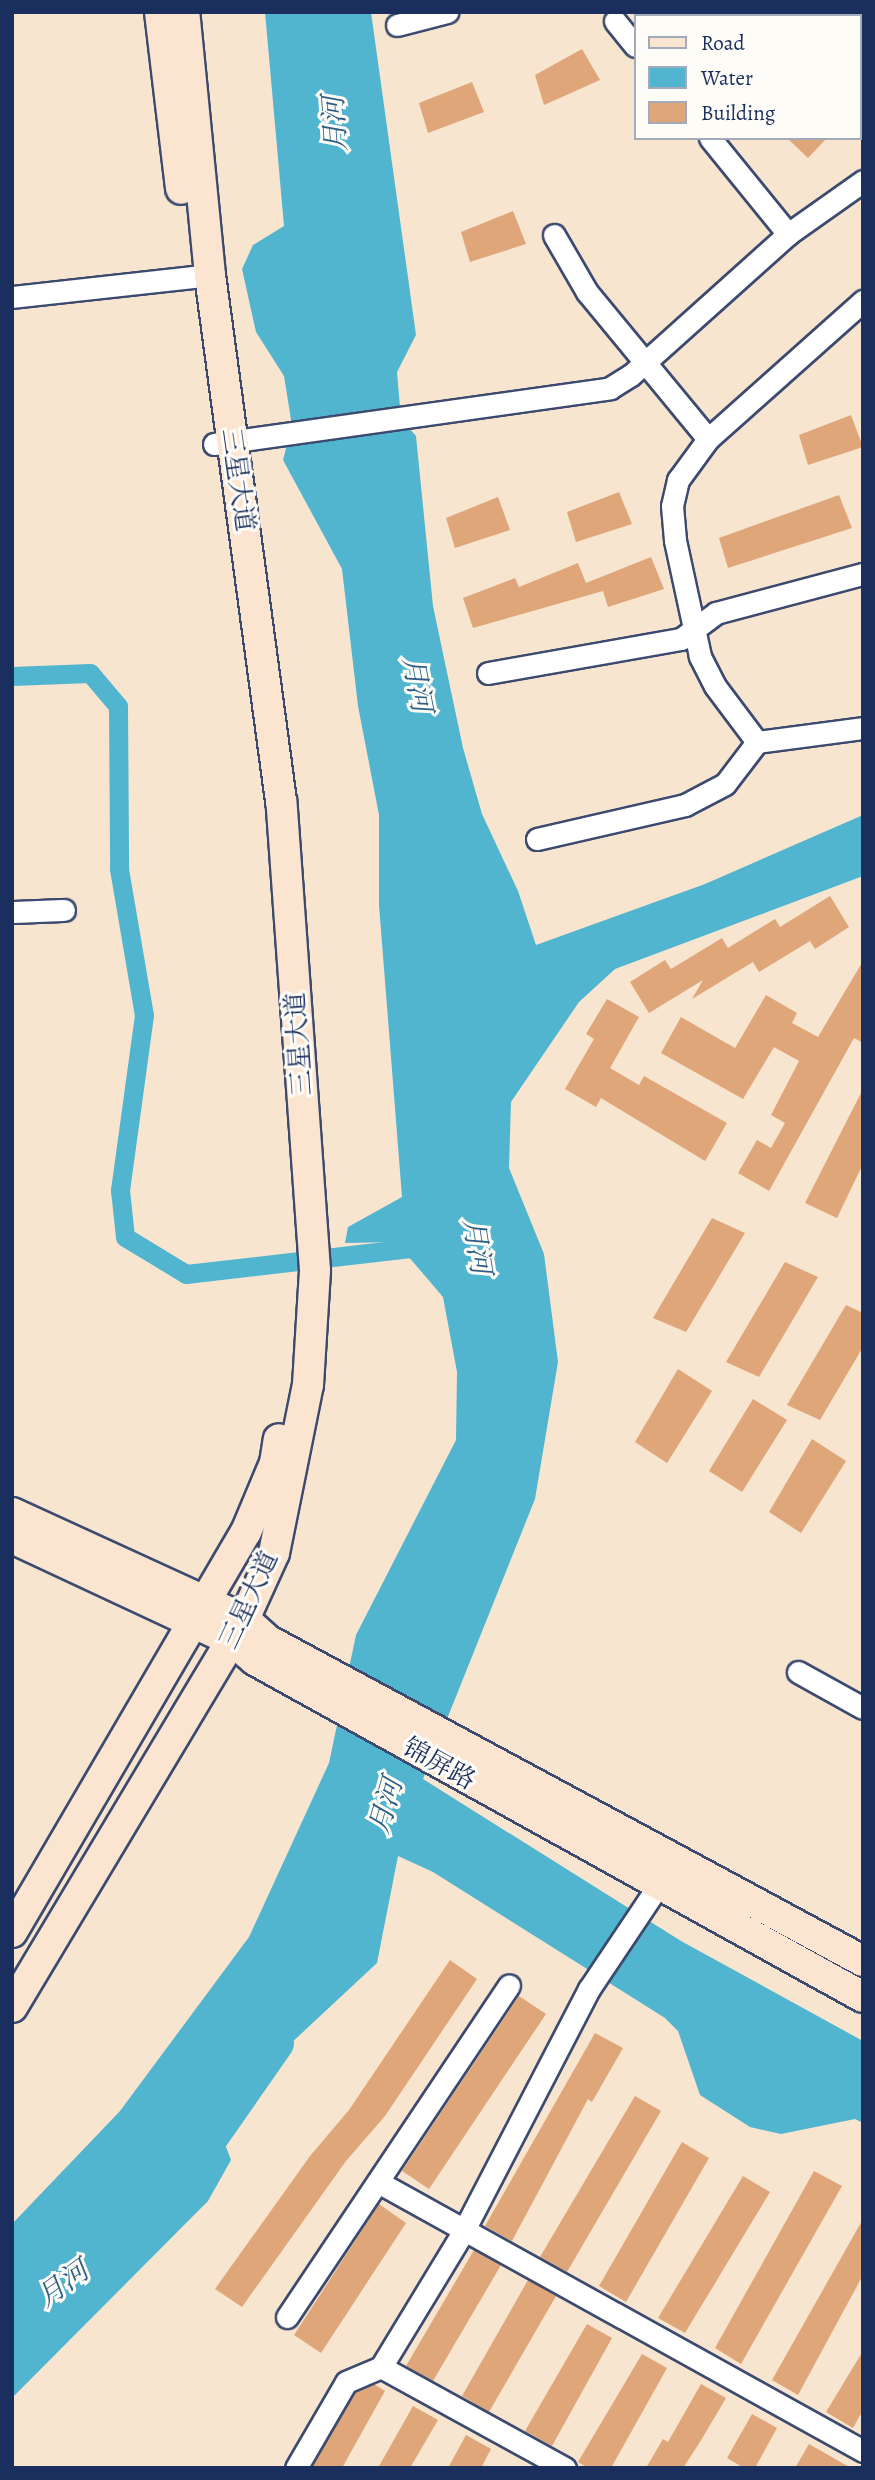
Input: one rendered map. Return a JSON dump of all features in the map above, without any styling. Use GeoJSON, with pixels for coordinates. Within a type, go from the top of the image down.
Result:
{"type":"FeatureCollection","features":[{"type":"Feature","properties":{"kind":"street","name":"三星大道"},"geometry":{"type":"LineString","coordinates":[[12,2007],[239,1630],[274,1553],[308,1385],[305,1263],[262,803],[223,443],[201,276],[160,12]]}},
{"type":"Feature","properties":{"kind":"street","name":"三星大道"},"geometry":{"type":"LineString","coordinates":[[184,12],[201,276]]}},
{"type":"Feature","properties":{"kind":"street"},"geometry":{"type":"LineString","coordinates":[[397,25],[447,12]]}},
{"type":"Feature","properties":{"kind":"street"},"geometry":{"type":"LineString","coordinates":[[615,21],[634,45]]}},
{"type":"Feature","properties":{"kind":"street"},"geometry":{"type":"LineString","coordinates":[[712,140],[788,234]]}},
{"type":"Feature","properties":{"kind":"street"},"geometry":{"type":"LineString","coordinates":[[223,443],[587,394],[610,388],[645,363],[788,234],[863,181]]}},
{"type":"Feature","properties":{"kind":"street"},"geometry":{"type":"LineString","coordinates":[[554,235],[587,292],[708,439]]}},
{"type":"Feature","properties":{"kind":"street"},"geometry":{"type":"LineString","coordinates":[[12,297],[201,276]]}},
{"type":"Feature","properties":{"kind":"street"},"geometry":{"type":"LineString","coordinates":[[757,742],[715,687],[694,630],[672,506],[678,480],[708,439],[863,301]]}},
{"type":"Feature","properties":{"kind":"street"},"geometry":{"type":"LineString","coordinates":[[488,673],[681,639],[716,613],[863,574]]}},
{"type":"Feature","properties":{"kind":"street"},"geometry":{"type":"LineString","coordinates":[[537,839],[685,805],[725,784],[757,742],[863,728]]}},
{"type":"Feature","properties":{"kind":"street"},"geometry":{"type":"LineString","coordinates":[[12,912],[64,910]]}},
{"type":"Feature","properties":{"kind":"street","name":"三星大道"},"geometry":{"type":"LineString","coordinates":[[12,1931],[246,1532],[275,1463],[305,1263]]}},
{"type":"Feature","properties":{"kind":"street","name":"锦屏路"},"geometry":{"type":"LineString","coordinates":[[12,1513],[239,1630],[255,1660],[338,1693],[458,1759],[863,1961]]}},
{"type":"Feature","properties":{"kind":"street","name":"锦屏路"},"geometry":{"type":"LineString","coordinates":[[12,1538],[200,1611]]}},
{"type":"Feature","properties":{"kind":"street"},"geometry":{"type":"LineString","coordinates":[[798,1672],[863,1708]]}},
{"type":"Feature","properties":{"kind":"street","name":"锦屏路"},"geometry":{"type":"LineString","coordinates":[[458,1759],[658,1886],[863,1997]]}},
{"type":"Feature","properties":{"kind":"street"},"geometry":{"type":"LineString","coordinates":[[296,2468],[346,2382],[381,2367],[463,2232],[589,1989],[658,1886]]}},
{"type":"Feature","properties":{"kind":"street"},"geometry":{"type":"LineString","coordinates":[[287,2317],[509,1986]]}},
{"type":"Feature","properties":{"kind":"street"},"geometry":{"type":"LineString","coordinates":[[378,2182],[463,2232],[863,2451]]}},
{"type":"Feature","properties":{"kind":"street"},"geometry":{"type":"LineString","coordinates":[[381,2367],[565,2468]]}},
{"type":"Feature","properties":{"kind":"water"},"geometry":{"type":"Polygon","coordinates":[[[265,12],[371,12],[416,335],[397,372],[401,419],[416,436],[433,606],[463,748],[482,814],[518,891],[536,945],[705,884],[863,815],[863,876],[615,969],[579,1002],[511,1102],[509,1168],[544,1254],[558,1362],[535,1499],[423,1779],[681,1941],[863,2041],[863,2123],[855,2119],[781,2134],[750,2127],[700,2095],[678,2031],[665,2018],[433,1872],[398,1856],[377,1963],[214,2115],[231,2160],[208,2201],[12,2398],[12,2224],[120,2111],[249,1937],[329,1763],[356,1635],[456,1440],[457,1372],[443,1297],[396,1242],[345,1243],[348,1227],[402,1197],[379,905],[379,815],[358,706],[342,569],[283,460],[292,426],[284,376],[256,332],[242,269],[253,245],[284,226],[265,12]]]}},
{"type":"Feature","properties":{"kind":"building"},"geometry":{"type":"Polygon","coordinates":[[[582,49],[600,80],[544,105],[535,75],[582,49]]]}},
{"type":"Feature","properties":{"kind":"building"},"geometry":{"type":"Polygon","coordinates":[[[472,82],[484,112],[428,133],[419,103],[472,82]]]}},
{"type":"Feature","properties":{"kind":"building"},"geometry":{"type":"Polygon","coordinates":[[[789,140],[825,140],[808,158],[789,140]]]}},
{"type":"Feature","properties":{"kind":"building"},"geometry":{"type":"Polygon","coordinates":[[[513,211],[526,244],[470,262],[461,232],[513,211]]]}},
{"type":"Feature","properties":{"kind":"building"},"geometry":{"type":"Polygon","coordinates":[[[851,415],[863,447],[808,465],[799,435],[851,415]]]}},
{"type":"Feature","properties":{"kind":"building"},"geometry":{"type":"Polygon","coordinates":[[[619,492],[632,524],[576,542],[567,512],[619,492]]]}},
{"type":"Feature","properties":{"kind":"building"},"geometry":{"type":"Polygon","coordinates":[[[839,495],[852,528],[728,568],[719,538],[839,495]]]}},
{"type":"Feature","properties":{"kind":"building"},"geometry":{"type":"Polygon","coordinates":[[[498,497],[510,530],[455,548],[446,518],[498,497]]]}},
{"type":"Feature","properties":{"kind":"building"},"geometry":{"type":"Polygon","coordinates":[[[651,557],[664,589],[608,607],[603,591],[473,628],[463,598],[515,578],[519,587],[578,563],[586,583],[651,557]]]}},
{"type":"Feature","properties":{"kind":"building"},"geometry":{"type":"Polygon","coordinates":[[[830,896],[849,927],[815,949],[810,941],[759,972],[753,962],[692,999],[703,980],[649,1013],[630,982],[665,960],[671,969],[722,938],[728,948],[775,919],[780,927],[830,896]]]}},
{"type":"Feature","properties":{"kind":"building"},"geometry":{"type":"Polygon","coordinates":[[[863,961],[863,1043],[854,1038],[769,1191],[738,1173],[757,1140],[771,1148],[785,1123],[771,1115],[799,1061],[774,1047],[743,1099],[661,1053],[681,1017],[735,1048],[766,995],[797,1013],[792,1023],[818,1037],[863,961]]]}},
{"type":"Feature","properties":{"kind":"building"},"geometry":{"type":"Polygon","coordinates":[[[607,999],[639,1017],[610,1068],[639,1085],[644,1076],[727,1123],[705,1161],[601,1098],[596,1107],[565,1089],[594,1039],[586,1034],[607,999]]]}},
{"type":"Feature","properties":{"kind":"building"},"geometry":{"type":"Polygon","coordinates":[[[863,1089],[863,1164],[837,1218],[805,1203],[863,1089]]]}},
{"type":"Feature","properties":{"kind":"building"},"geometry":{"type":"Polygon","coordinates":[[[712,1218],[745,1233],[686,1332],[653,1318],[712,1218]]]}},
{"type":"Feature","properties":{"kind":"building"},"geometry":{"type":"Polygon","coordinates":[[[785,1262],[818,1277],[759,1377],[726,1362],[785,1262]]]}},
{"type":"Feature","properties":{"kind":"building"},"geometry":{"type":"Polygon","coordinates":[[[846,1305],[863,1313],[863,1347],[820,1420],[787,1405],[846,1305]]]}},
{"type":"Feature","properties":{"kind":"building"},"geometry":{"type":"Polygon","coordinates":[[[678,1369],[712,1391],[667,1463],[635,1442],[678,1369]]]}},
{"type":"Feature","properties":{"kind":"building"},"geometry":{"type":"Polygon","coordinates":[[[753,1399],[787,1420],[742,1492],[709,1471],[753,1399]]]}},
{"type":"Feature","properties":{"kind":"building"},"geometry":{"type":"Polygon","coordinates":[[[812,1439],[846,1461],[801,1533],[769,1512],[812,1439]]]}},
{"type":"Feature","properties":{"kind":"building"},"geometry":{"type":"Polygon","coordinates":[[[450,1960],[477,1979],[385,2116],[346,2161],[242,2307],[215,2289],[310,2156],[349,2110],[450,1960]]]}},
{"type":"Feature","properties":{"kind":"building"},"geometry":{"type":"Polygon","coordinates":[[[519,1996],[546,2014],[429,2189],[402,2171],[519,1996]]]}},
{"type":"Feature","properties":{"kind":"building"},"geometry":{"type":"Polygon","coordinates":[[[595,2033],[623,2048],[592,2102],[588,2099],[512,2241],[485,2226],[595,2033]]]}},
{"type":"Feature","properties":{"kind":"building"},"geometry":{"type":"Polygon","coordinates":[[[635,2096],[661,2111],[567,2272],[540,2257],[635,2096]]]}},
{"type":"Feature","properties":{"kind":"building"},"geometry":{"type":"Polygon","coordinates":[[[682,2142],[709,2158],[626,2302],[599,2286],[682,2142]]]}},
{"type":"Feature","properties":{"kind":"building"},"geometry":{"type":"Polygon","coordinates":[[[814,2171],[842,2186],[741,2364],[715,2348],[814,2171]]]}},
{"type":"Feature","properties":{"kind":"building"},"geometry":{"type":"Polygon","coordinates":[[[743,2176],[770,2192],[685,2333],[658,2318],[743,2176]]]}},
{"type":"Feature","properties":{"kind":"building"},"geometry":{"type":"Polygon","coordinates":[[[379,2204],[406,2223],[321,2353],[294,2335],[379,2204]]]}},
{"type":"Feature","properties":{"kind":"building"},"geometry":{"type":"Polygon","coordinates":[[[863,2219],[863,2275],[798,2395],[772,2380],[863,2219]]]}},
{"type":"Feature","properties":{"kind":"building"},"geometry":{"type":"Polygon","coordinates":[[[474,2250],[501,2265],[433,2381],[406,2366],[474,2250]]]}},
{"type":"Feature","properties":{"kind":"building"},"geometry":{"type":"Polygon","coordinates":[[[528,2280],[556,2296],[489,2412],[462,2396],[528,2280]]]}},
{"type":"Feature","properties":{"kind":"building"},"geometry":{"type":"Polygon","coordinates":[[[587,2324],[612,2338],[552,2446],[525,2431],[587,2324]]]}},
{"type":"Feature","properties":{"kind":"building"},"geometry":{"type":"Polygon","coordinates":[[[863,2351],[863,2410],[853,2428],[826,2412],[863,2351]]]}},
{"type":"Feature","properties":{"kind":"building"},"geometry":{"type":"Polygon","coordinates":[[[642,2354],[667,2368],[611,2468],[588,2468],[578,2462],[642,2354]]]}},
{"type":"Feature","properties":{"kind":"building"},"geometry":{"type":"Polygon","coordinates":[[[374,2384],[385,2391],[342,2468],[311,2468],[355,2392],[374,2384]]]}},
{"type":"Feature","properties":{"kind":"building"},"geometry":{"type":"Polygon","coordinates":[[[701,2384],[726,2398],[683,2468],[646,2468],[663,2439],[668,2442],[701,2384]]]}},
{"type":"Feature","properties":{"kind":"building"},"geometry":{"type":"Polygon","coordinates":[[[413,2406],[438,2420],[410,2468],[378,2468],[413,2406]]]}},
{"type":"Feature","properties":{"kind":"building"},"geometry":{"type":"Polygon","coordinates":[[[752,2414],[777,2428],[755,2468],[744,2468],[727,2458],[752,2414]]]}},
{"type":"Feature","properties":{"kind":"building"},"geometry":{"type":"Polygon","coordinates":[[[466,2435],[491,2449],[481,2468],[448,2468],[466,2435]]]}},
{"type":"Feature","properties":{"kind":"building"},"geometry":{"type":"Polygon","coordinates":[[[809,2444],[851,2468],[795,2468],[809,2444]]]}},
{"type":"Feature","properties":{"kind":"waterway"},"geometry":{"type":"LineString","coordinates":[[12,676],[90,673],[118,706],[119,869],[144,1015],[120,1190],[125,1237],[186,1274],[410,1248],[428,1250]]}},
{"type":"Feature","properties":{"kind":"waterway","name":"月河"},"geometry":{"type":"LineString","coordinates":[[194,2162],[277,2043]]}}]}
